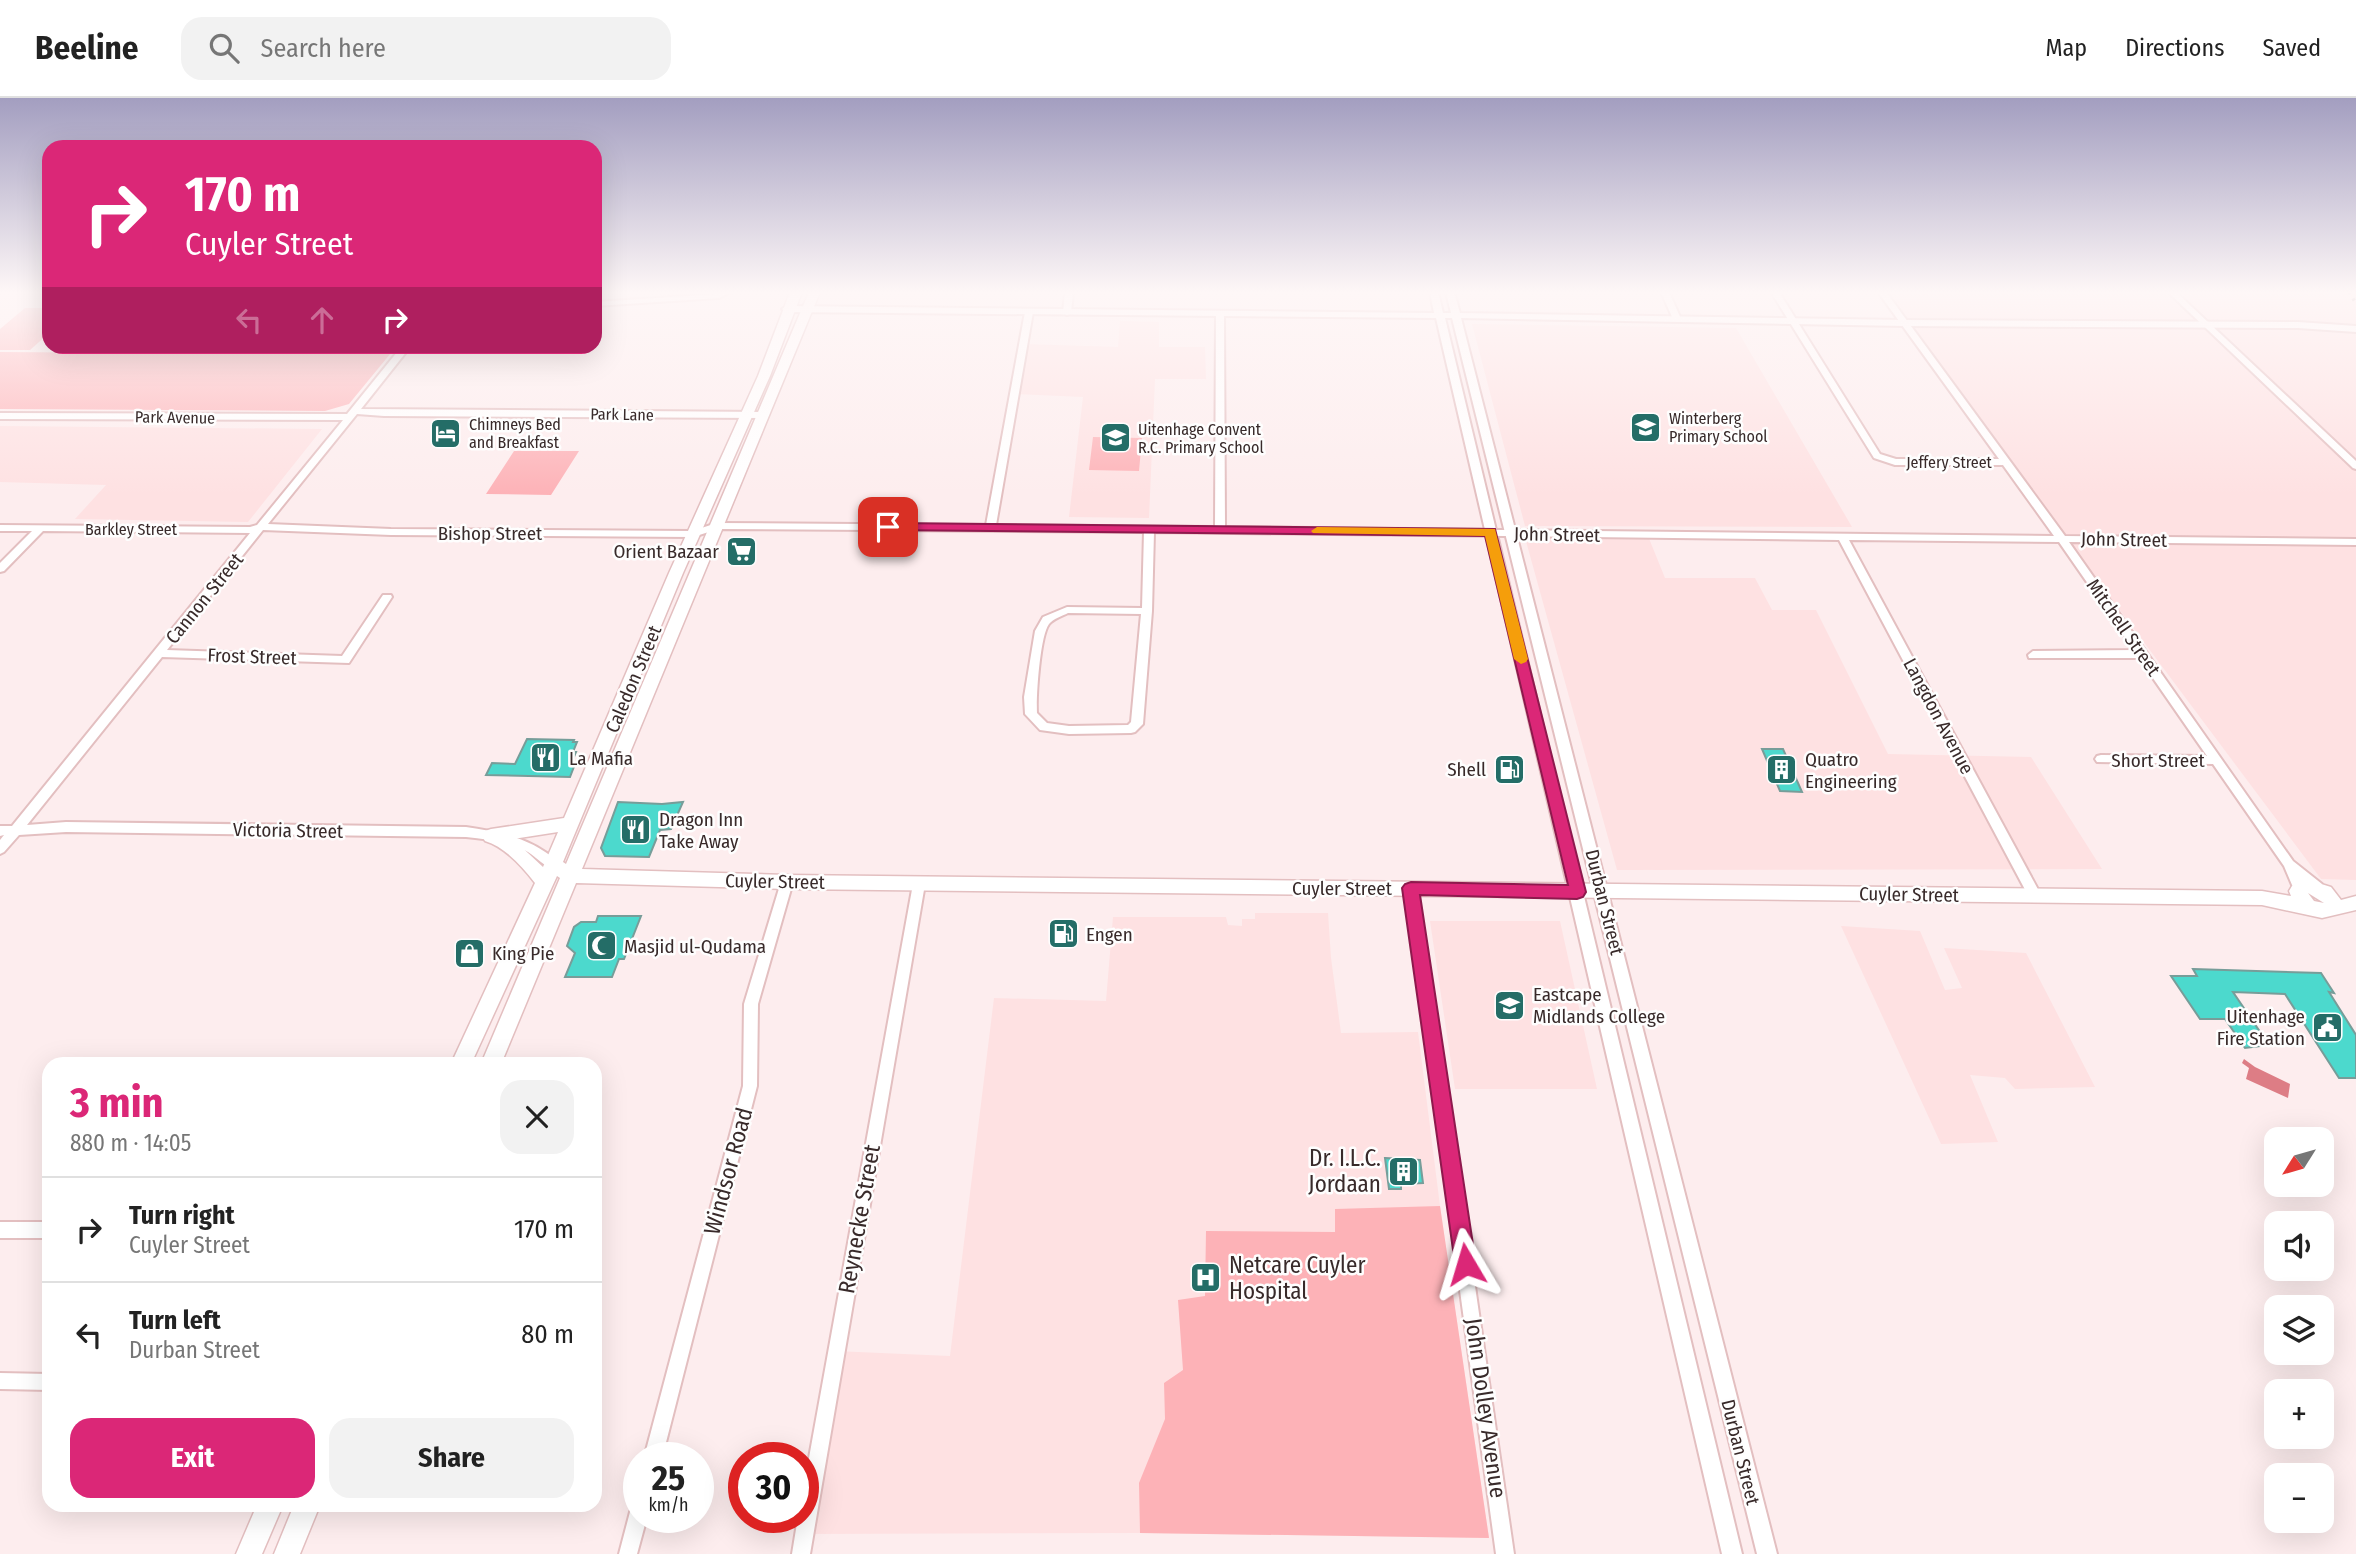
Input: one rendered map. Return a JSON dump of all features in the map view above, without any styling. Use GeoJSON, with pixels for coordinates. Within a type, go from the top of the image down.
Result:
{"type":"FeatureCollection","features":[{"type":"Feature","properties":{"kind":"main road","name":"Caledon Street"},"geometry":{"type":"LineString","coordinates":[[464,1057],[570,824],[770,360]]}},
{"type":"Feature","properties":{"kind":"main road","name":"Caledon Street"},"geometry":{"type":"LineString","coordinates":[[494,1057],[618,756],[658,672],[787,360]]}},
{"type":"Feature","properties":{"kind":"main road"},"geometry":{"type":"LineString","coordinates":[[495,837],[570,824]]}},
{"type":"Feature","properties":{"kind":"main road"},"geometry":{"type":"LineString","coordinates":[[495,837],[548,873],[570,876]]}},
{"type":"Feature","properties":{"kind":"main road","name":"Cuyler Street"},"geometry":{"type":"LineString","coordinates":[[570,876],[919,884],[2262,898],[2326,912],[2334,909]]}},
{"type":"Feature","properties":{"kind":"main road"},"geometry":{"type":"LineString","coordinates":[[2310,907],[2303,901],[2310,890],[2334,901],[2334,909],[2356,903]]}},
{"type":"Feature","properties":{"kind":"main road","name":"Cuyler Street"},"geometry":{"type":"LineString","coordinates":[[2262,898],[2310,890],[2356,897]]}},
{"type":"Feature","properties":{"kind":"main road"},"geometry":{"type":"LineString","coordinates":[[249,1554],[267,1512]]}},
{"type":"Feature","properties":{"kind":"main road"},"geometry":{"type":"LineString","coordinates":[[287,1554],[304,1512]]}},
{"type":"Feature","properties":{"kind":"street","name":"Cannon Street"},"geometry":{"type":"LineString","coordinates":[[0,849],[396,360]]}},
{"type":"Feature","properties":{"kind":"street"},"geometry":{"type":"LineString","coordinates":[[990,529],[1020,360]]}},
{"type":"Feature","properties":{"kind":"street"},"geometry":{"type":"LineString","coordinates":[[1220,360],[1220,530]]}},
{"type":"Feature","properties":{"kind":"street","name":"Durban Street"},"geometry":{"type":"LineString","coordinates":[[1449,360],[1732,1554]]}},
{"type":"Feature","properties":{"kind":"street","name":"Durban Street"},"geometry":{"type":"LineString","coordinates":[[1468,360],[1767,1554]]}},
{"type":"Feature","properties":{"kind":"street","name":"Jeffery Street"},"geometry":{"type":"LineString","coordinates":[[1816,360],[1877,456],[1895,462],[2006,462]]}},
{"type":"Feature","properties":{"kind":"street","name":"Mitchell Street"},"geometry":{"type":"LineString","coordinates":[[1932,360],[2143,654],[2288,864],[2310,890]]}},
{"type":"Feature","properties":{"kind":"street"},"geometry":{"type":"LineString","coordinates":[[2244,360],[2356,466]]}},
{"type":"Feature","properties":{"kind":"street","name":"Park Lane"},"geometry":{"type":"LineString","coordinates":[[353,414],[764,415]]}},
{"type":"Feature","properties":{"kind":"street","name":"Park Avenue"},"geometry":{"type":"LineString","coordinates":[[0,416],[353,414]]}},
{"type":"Feature","properties":{"kind":"street","name":"John Street"},"geometry":{"type":"LineString","coordinates":[[717,526],[2356,542]]}},
{"type":"Feature","properties":{"kind":"street","name":"Bishop Street"},"geometry":{"type":"LineString","coordinates":[[261,527],[379,532],[693,534],[717,526]]}},
{"type":"Feature","properties":{"kind":"street","name":"Barkley Street"},"geometry":{"type":"LineString","coordinates":[[0,528],[250,530],[261,527]]}},
{"type":"Feature","properties":{"kind":"street"},"geometry":{"type":"LineString","coordinates":[[0,569],[40,529]]}},
{"type":"Feature","properties":{"kind":"street"},"geometry":{"type":"LineString","coordinates":[[1147,611],[1067,610],[1047,619],[1040,631],[1030,697],[1030,711],[1037,722],[1048,728],[1069,730],[1131,729],[1135,726],[1139,715],[1147,611],[1149,529]]}},
{"type":"Feature","properties":{"kind":"street","name":"Langdon Avenue"},"geometry":{"type":"LineString","coordinates":[[1843,537],[2035,895]]}},
{"type":"Feature","properties":{"kind":"street","name":"Frost Street"},"geometry":{"type":"LineString","coordinates":[[159,653],[345,660],[387,597]]}},
{"type":"Feature","properties":{"kind":"street"},"geometry":{"type":"LineString","coordinates":[[2034,655],[2143,654]]}},
{"type":"Feature","properties":{"kind":"street","name":"Short Street"},"geometry":{"type":"LineString","coordinates":[[2101,759],[2215,760]]}},
{"type":"Feature","properties":{"kind":"street","name":"Victoria Street"},"geometry":{"type":"LineString","coordinates":[[0,831],[80,827],[419,831],[466,832],[495,837]]}},
{"type":"Feature","properties":{"kind":"street","name":"Windsor Road"},"geometry":{"type":"LineString","coordinates":[[657,1442],[750,1086],[751,1004],[787,882]]}},
{"type":"Feature","properties":{"kind":"street","name":"Reynecke Street"},"geometry":{"type":"LineString","coordinates":[[801,1554],[919,884]]}},
{"type":"Feature","properties":{"kind":"street","name":"John Dolley Avenue"},"geometry":{"type":"LineString","coordinates":[[1411,888],[1458,1204],[1505,1554]]}},
{"type":"Feature","properties":{"kind":"street"},"geometry":{"type":"LineString","coordinates":[[0,1230],[42,1230]]}},
{"type":"Feature","properties":{"kind":"street"},"geometry":{"type":"LineString","coordinates":[[0,1381],[42,1382]]}},
{"type":"Feature","properties":{"kind":"street"},"geometry":{"type":"LineString","coordinates":[[628,1554],[634,1533]]}},
{"type":"Feature","properties":{"kind":"shaded area"},"geometry":{"type":"Polygon","coordinates":[[[0,360],[385,360],[349,404],[325,411],[0,409],[0,360]]]}},
{"type":"Feature","properties":{"kind":"shaded area","name":"Uitenhage Convent R.C. Primary School"},"geometry":{"type":"Polygon","coordinates":[[[1020,360],[1205,360],[1206,379],[1155,379],[1149,518],[1069,517],[1083,397],[1015,394],[1020,360]]]}},
{"type":"Feature","properties":{"kind":"shaded area","name":"Winterberg Primary School"},"geometry":{"type":"Polygon","coordinates":[[[1481,360],[1755,360],[1852,527],[1525,526],[1481,360]]]}},
{"type":"Feature","properties":{"kind":"shaded area"},"geometry":{"type":"Polygon","coordinates":[[[1933,360],[2356,360],[2356,880],[2321,879],[1933,360]]]}},
{"type":"Feature","properties":{"kind":"shaded area"},"geometry":{"type":"Polygon","coordinates":[[[0,426],[322,429],[248,522],[75,519],[106,485],[0,482],[0,426]]]}},
{"type":"Feature","properties":{"kind":"shaded area"},"geometry":{"type":"Polygon","coordinates":[[[1093,437],[1142,438],[1139,471],[1089,470],[1093,437]]]}},
{"type":"Feature","properties":{"kind":"shaded area"},"geometry":{"type":"Polygon","coordinates":[[[514,451],[579,451],[551,495],[486,494],[514,451]]]}},
{"type":"Feature","properties":{"kind":"shaded area"},"geometry":{"type":"Polygon","coordinates":[[[1524,534],[1648,536],[1665,578],[1755,578],[1772,610],[1816,610],[1888,754],[2031,757],[2102,869],[1617,870],[1524,534]]]}},
{"type":"Feature","properties":{"kind":"shaded area","name":"Netcare Cuyler Hospital"},"geometry":{"type":"Polygon","coordinates":[[[1255,913],[1328,913],[1341,1033],[1418,1032],[1440,1206],[1489,1538],[1140,1533],[806,1534],[819,1533],[819,1452],[835,1351],[950,1356],[994,998],[1106,1001],[1113,917],[1226,917],[1228,925],[1242,926],[1242,919],[1255,919],[1255,913]]]}},
{"type":"Feature","properties":{"kind":"shaded area","name":"Eastcape Midlands College"},"geometry":{"type":"Polygon","coordinates":[[[1430,921],[1560,921],[1597,1089],[1455,1089],[1430,921]]]}},
{"type":"Feature","properties":{"kind":"shaded area"},"geometry":{"type":"Polygon","coordinates":[[[1841,926],[1920,931],[1945,990],[1962,988],[1944,948],[2026,953],[2095,1087],[2015,1089],[2005,1078],[1970,1075],[1998,1142],[1941,1144],[1841,926]]]}},
{"type":"Feature","properties":{"kind":"shaded area"},"geometry":{"type":"Polygon","coordinates":[[[2244,1059],[2290,1084],[2288,1098],[2246,1079],[2249,1068],[2242,1063],[2244,1059]]]}},
{"type":"Feature","properties":{"kind":"shaded area"},"geometry":{"type":"Polygon","coordinates":[[[1440,1206],[1489,1538],[1140,1533],[1139,1483],[1165,1419],[1164,1383],[1183,1370],[1178,1300],[1205,1296],[1206,1231],[1335,1232],[1335,1209],[1440,1206]]]}},
{"type":"Feature","properties":{"kind":"building","name":"La Mafia"},"geometry":{"type":"Polygon","coordinates":[[[527,739],[577,742],[571,764],[575,764],[570,777],[486,775],[492,763],[515,764],[527,739]]]}},
{"type":"Feature","properties":{"kind":"building","name":"Quatro Engineering"},"geometry":{"type":"Polygon","coordinates":[[[1762,749],[1783,749],[1802,792],[1780,791],[1762,749]]]}},
{"type":"Feature","properties":{"kind":"building","name":"Dragon Inn Take Away"},"geometry":{"type":"Polygon","coordinates":[[[618,802],[683,802],[671,829],[660,830],[649,857],[605,856],[601,848],[618,802]]]}},
{"type":"Feature","properties":{"kind":"building","name":"Masjid ul-Qudama"},"geometry":{"type":"Polygon","coordinates":[[[598,916],[641,916],[624,959],[619,959],[612,977],[565,977],[575,953],[567,946],[574,927],[581,922],[596,922],[598,916]]]}},
{"type":"Feature","properties":{"kind":"building","name":"Uitenhage Fire Station"},"geometry":{"type":"Polygon","coordinates":[[[2193,969],[2321,973],[2334,993],[2329,992],[2356,1035],[2356,1078],[2339,1078],[2285,994],[2233,992],[2269,1045],[2245,1048],[2225,1019],[2200,1019],[2171,976],[2197,976],[2193,969]]]}},
{"type":"Feature","properties":{"kind":"building","name":"Dr. I.L.C. Jordaan"},"geometry":{"type":"Polygon","coordinates":[[[1385,1158],[1420,1160],[1423,1183],[1401,1184],[1401,1189],[1389,1189],[1385,1158]]]}},
{"type":"Feature","properties":{"kind":"slow traffic"},"geometry":{"type":"LineString","coordinates":[[1317,531],[1491,532],[1521,659]]}},
{"type":"Feature","properties":{"kind":"place","name":"Winterberg Primary School"},"geometry":{"type":"Point","coordinates":[1646,427]}},
{"type":"Feature","properties":{"kind":"place","name":"Chimneys Bed and Breakfast"},"geometry":{"type":"Point","coordinates":[446,433]}},
{"type":"Feature","properties":{"kind":"place","name":"Uitenhage Convent R.C. Primary School"},"geometry":{"type":"Point","coordinates":[1115,438]}},
{"type":"Feature","properties":{"kind":"place","name":"Orient Bazaar"},"geometry":{"type":"Point","coordinates":[742,551]}},
{"type":"Feature","properties":{"kind":"place","name":"La Mafia"},"geometry":{"type":"Point","coordinates":[546,758]}},
{"type":"Feature","properties":{"kind":"place","name":"Shell"},"geometry":{"type":"Point","coordinates":[1509,769]}},
{"type":"Feature","properties":{"kind":"place","name":"Quatro Engineering"},"geometry":{"type":"Point","coordinates":[1782,770]}},
{"type":"Feature","properties":{"kind":"place","name":"Dragon Inn Take Away"},"geometry":{"type":"Point","coordinates":[636,830]}},
{"type":"Feature","properties":{"kind":"place","name":"Engen"},"geometry":{"type":"Point","coordinates":[1063,934]}},
{"type":"Feature","properties":{"kind":"place","name":"Masjid ul-Qudama"},"geometry":{"type":"Point","coordinates":[601,946]}},
{"type":"Feature","properties":{"kind":"place","name":"King Pie"},"geometry":{"type":"Point","coordinates":[469,953]}},
{"type":"Feature","properties":{"kind":"place","name":"Eastcape Midlands College"},"geometry":{"type":"Point","coordinates":[1510,1005]}},
{"type":"Feature","properties":{"kind":"place","name":"Uitenhage Fire Station"},"geometry":{"type":"Point","coordinates":[2328,1027]}},
{"type":"Feature","properties":{"kind":"place","name":"Dr. I.L.C. Jordaan"},"geometry":{"type":"Point","coordinates":[1404,1171]}},
{"type":"Feature","properties":{"kind":"place","name":"Netcare Cuyler Hospital"},"geometry":{"type":"Point","coordinates":[1206,1278]}},
{"type":"Feature","properties":{"kind":"route"},"geometry":{"type":"LineString","coordinates":[[888,527],[1491,532],[1577,892],[1411,888],[1466,1264]]}}]}
